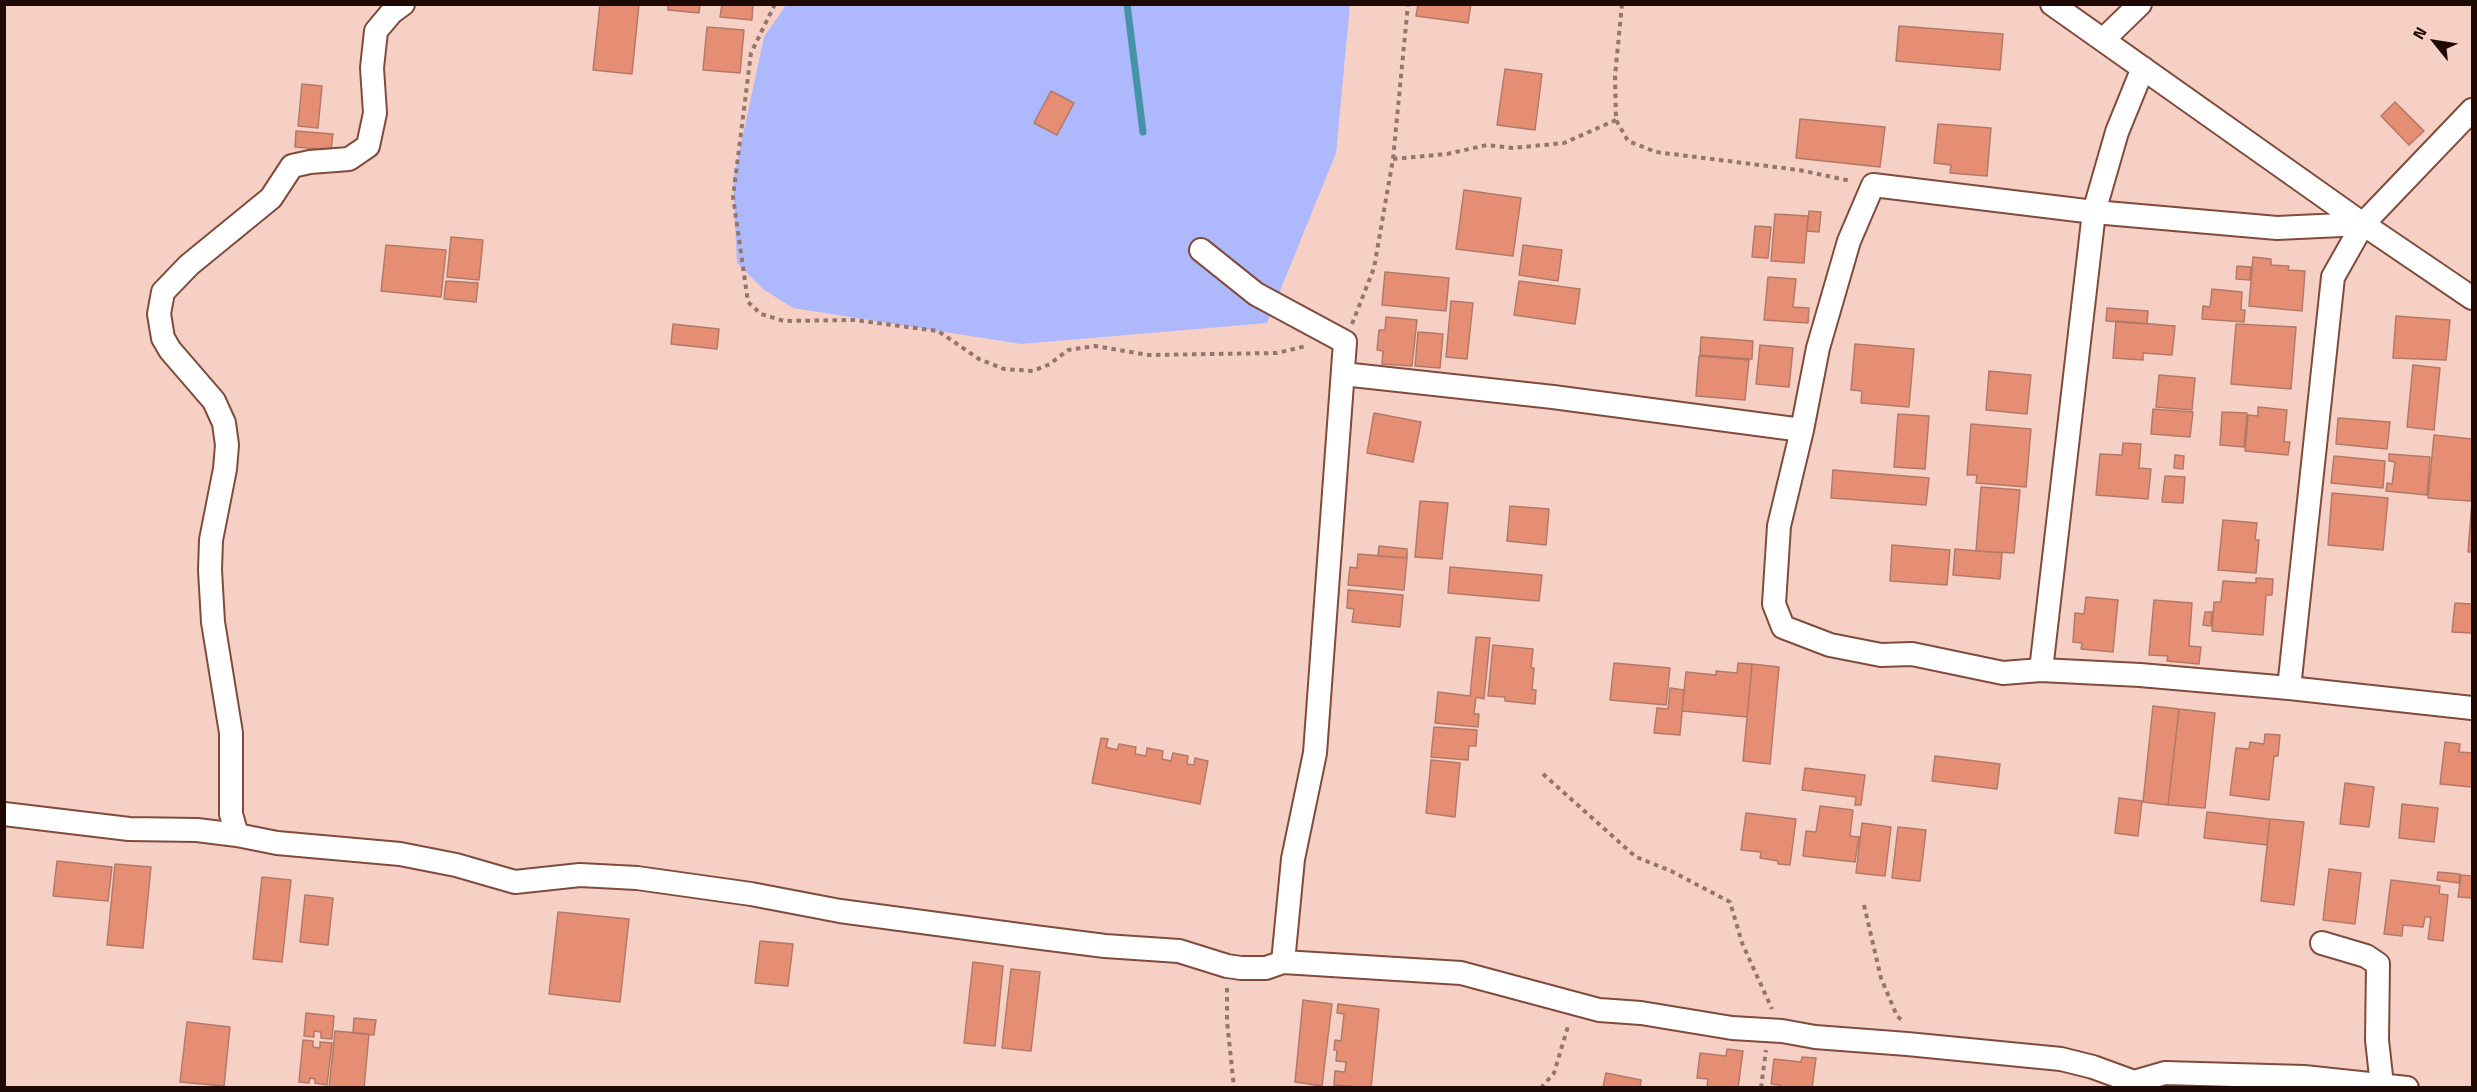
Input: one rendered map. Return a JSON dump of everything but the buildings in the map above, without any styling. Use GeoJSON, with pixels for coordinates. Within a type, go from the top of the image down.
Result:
{"type":"FeatureCollection","features":[{"type":"Feature","properties":{"kind":"street"},"geometry":{"type":"LineString","coordinates":[[237,835],[231,814],[231,733],[213,622],[210,570],[211,540],[225,469],[227,445],[224,423],[214,401],[170,350],[163,338],[159,314],[163,292],[189,265],[271,198],[292,166],[349,159],[368,146],[375,113],[372,68],[376,31],[392,12],[403,4]]}},
{"type":"Feature","properties":{"kind":"street"},"geometry":{"type":"LineString","coordinates":[[2052,4],[2363,225],[2472,298]]}},
{"type":"Feature","properties":{"kind":"street"},"geometry":{"type":"LineString","coordinates":[[2104,39],[2140,4]]}},
{"type":"Feature","properties":{"kind":"street"},"geometry":{"type":"LineString","coordinates":[[2041,670],[2094,212],[2117,132],[2143,68]]}},
{"type":"Feature","properties":{"kind":"street"},"geometry":{"type":"LineString","coordinates":[[2289,688],[2333,278],[2363,225],[2472,110]]}},
{"type":"Feature","properties":{"kind":"street"},"geometry":{"type":"LineString","coordinates":[[2363,225],[2277,228],[2094,212],[1873,185],[1849,242],[1821,337],[1779,526],[1774,604],[1783,627],[1830,645],[1881,655],[1912,654],[2004,674],[2041,670],[2140,675],[2289,688],[2472,708]]}},
{"type":"Feature","properties":{"kind":"street"},"geometry":{"type":"LineString","coordinates":[[1201,250],[1256,294],[1345,342],[1315,753],[1293,859],[1283,962]]}},
{"type":"Feature","properties":{"kind":"street"},"geometry":{"type":"LineString","coordinates":[[1343,374],[1553,397],[1802,430]]}},
{"type":"Feature","properties":{"kind":"street"},"geometry":{"type":"LineString","coordinates":[[4,814],[129,829],[197,830],[277,843],[400,854],[456,865],[515,882],[580,875],[638,878],[752,894],[840,911],[1105,946],[1179,951],[1227,966],[1266,968],[1283,962],[1461,973],[1575,1005],[1732,1028],[2061,1059],[2093,1067],[2131,1084],[2165,1073],[2304,1077],[2407,1088]]}},
{"type":"Feature","properties":{"kind":"street"},"geometry":{"type":"LineString","coordinates":[[2322,943],[2366,956],[2378,964],[2377,1040],[2382,1085]]}},
{"type":"Feature","properties":{"kind":"path"},"geometry":{"type":"LineString","coordinates":[[775,4],[751,53],[733,197],[748,302],[762,314],[784,321],[854,320],[938,331],[979,359],[1005,369],[1033,371],[1050,364],[1068,350],[1095,346],[1149,355],[1220,355],[1277,353],[1314,344],[1345,342],[1374,268],[1393,159],[1408,4]]}},
{"type":"Feature","properties":{"kind":"path"},"geometry":{"type":"LineString","coordinates":[[1622,4],[1615,76],[1616,120],[1628,141],[1656,152],[1799,170],[1873,185]]}},
{"type":"Feature","properties":{"kind":"path"},"geometry":{"type":"LineString","coordinates":[[1393,159],[1447,154],[1487,145],[1513,148],[1564,143],[1616,120]]}},
{"type":"Feature","properties":{"kind":"path"},"geometry":{"type":"LineString","coordinates":[[1543,774],[1636,857],[1671,871],[1730,902],[1742,943],[1775,1031],[1761,1088]]}},
{"type":"Feature","properties":{"kind":"path"},"geometry":{"type":"LineString","coordinates":[[1864,905],[1881,978],[1897,1016],[1928,1046]]}},
{"type":"Feature","properties":{"kind":"path"},"geometry":{"type":"LineString","coordinates":[[1227,966],[1227,1022],[1234,1088]]}},
{"type":"Feature","properties":{"kind":"path"},"geometry":{"type":"LineString","coordinates":[[1541,1088],[1554,1073],[1575,1005]]}},
{"type":"Feature","properties":{"kind":"shaded area"},"geometry":{"type":"Polygon","coordinates":[[[786,5],[1350,5],[1336,153],[1267,323],[1021,344],[793,308],[763,289],[737,263],[733,181],[764,37],[786,5]]]}},
{"type":"Feature","properties":{"kind":"waterway"},"geometry":{"type":"LineString","coordinates":[[1127,4],[1143,132]]}}]}
